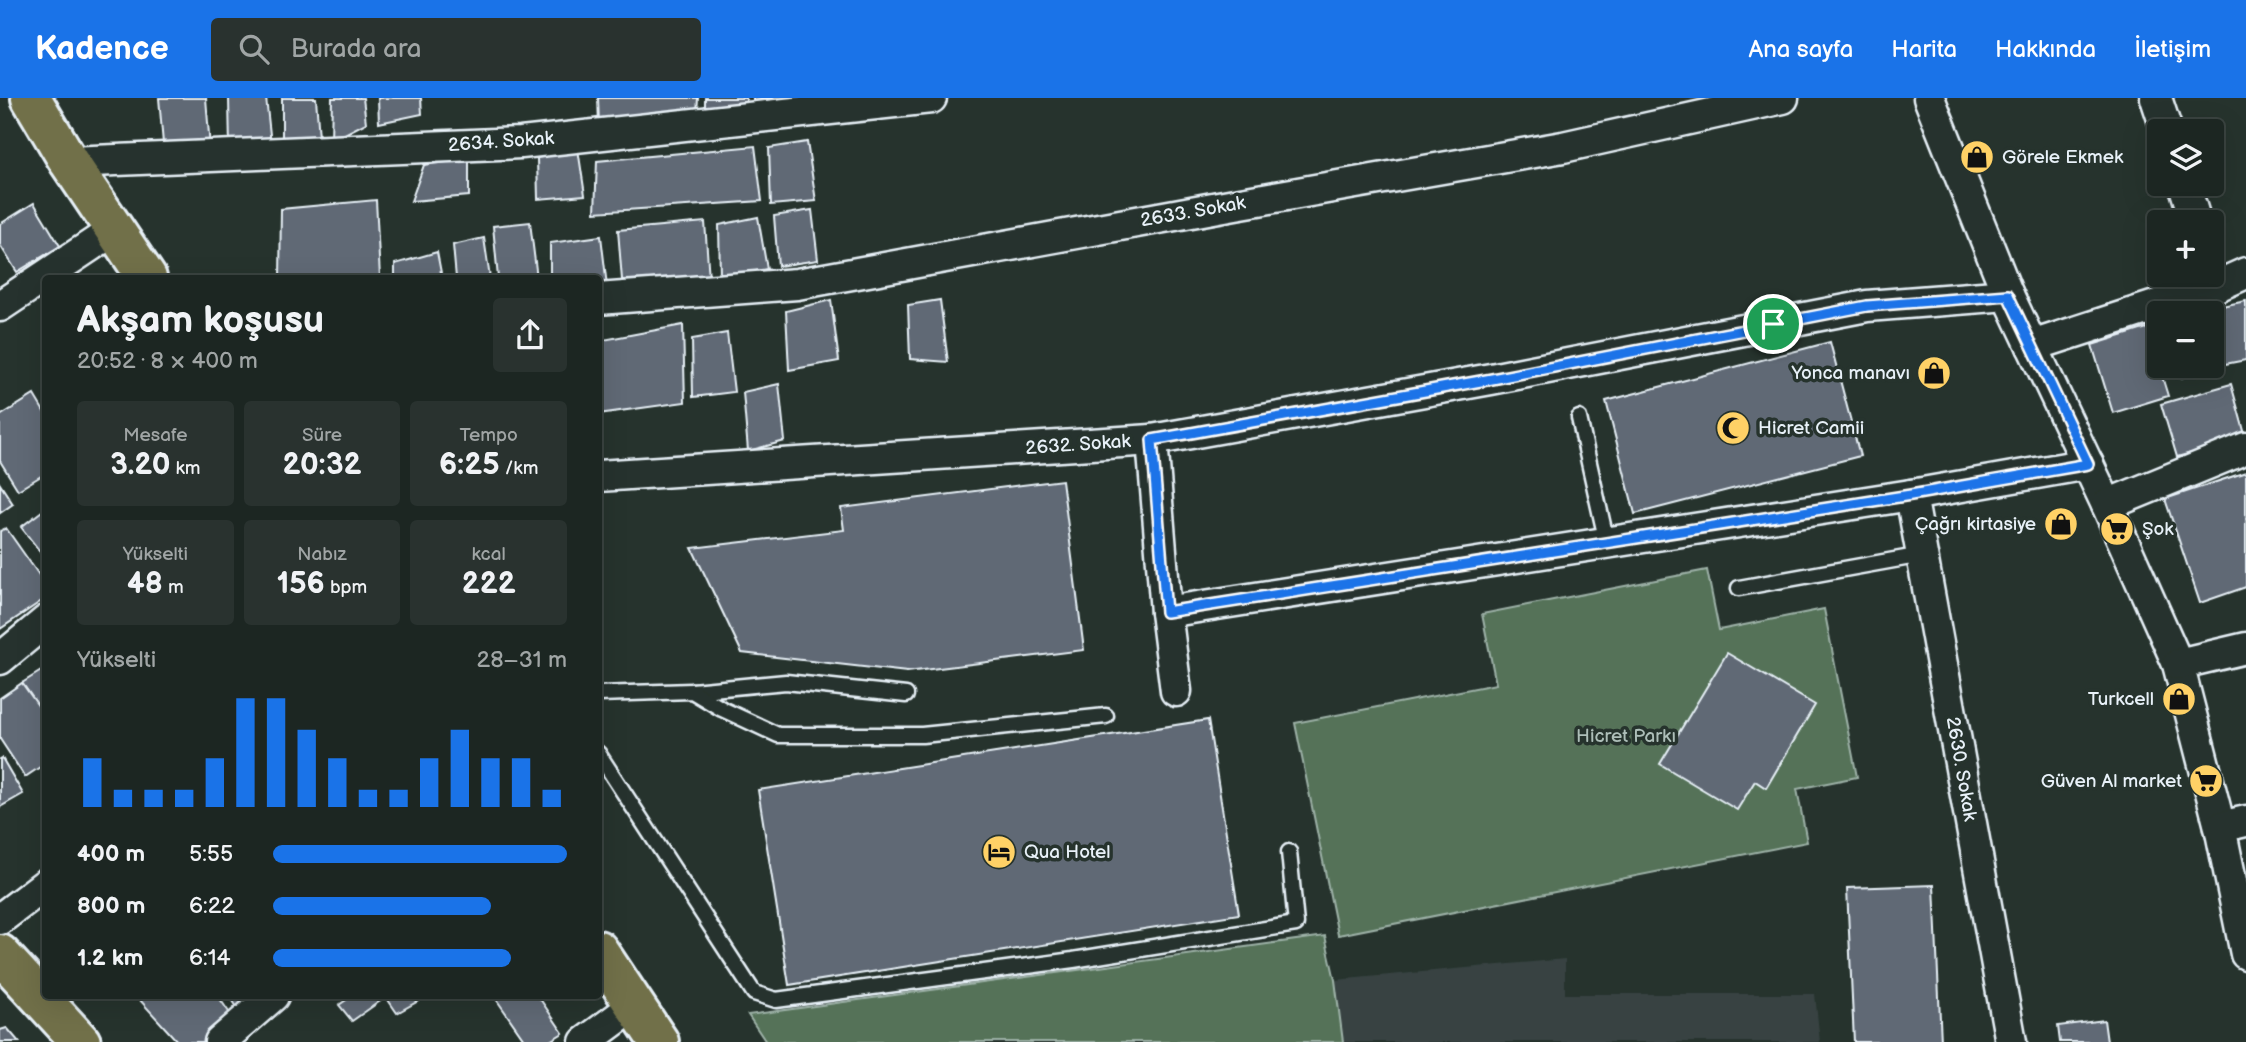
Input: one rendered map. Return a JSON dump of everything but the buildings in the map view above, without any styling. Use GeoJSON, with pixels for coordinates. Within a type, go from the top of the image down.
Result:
{"type":"FeatureCollection","features":[{"type":"Feature","properties":{"kind":"main road"},"geometry":{"type":"LineString","coordinates":[[31,98],[69,162],[145,275]]}},
{"type":"Feature","properties":{"kind":"main road"},"geometry":{"type":"LineString","coordinates":[[0,954],[81,1042]]}},
{"type":"Feature","properties":{"kind":"main road"},"geometry":{"type":"LineString","coordinates":[[602,956],[659,1042]]}},
{"type":"Feature","properties":{"kind":"street","name":"2634. Sokak"},"geometry":{"type":"LineString","coordinates":[[69,162],[521,143],[928,98]]}},
{"type":"Feature","properties":{"kind":"street","name":"2633. Sokak"},"geometry":{"type":"LineString","coordinates":[[602,299],[797,284],[1563,147],[1783,98]]}},
{"type":"Feature","properties":{"kind":"street"},"geometry":{"type":"LineString","coordinates":[[1928,98],[2008,295],[2178,664],[2233,824],[2246,954]]}},
{"type":"Feature","properties":{"kind":"street"},"geometry":{"type":"LineString","coordinates":[[2156,98],[2163,119]]}},
{"type":"Feature","properties":{"kind":"street"},"geometry":{"type":"LineString","coordinates":[[46,275],[114,230]]}},
{"type":"Feature","properties":{"kind":"street"},"geometry":{"type":"LineString","coordinates":[[2224,276],[2246,273]]}},
{"type":"Feature","properties":{"kind":"street"},"geometry":{"type":"LineString","coordinates":[[0,306],[42,278]]}},
{"type":"Feature","properties":{"kind":"street"},"geometry":{"type":"LineString","coordinates":[[2032,346],[2190,287]]}},
{"type":"Feature","properties":{"kind":"street","name":"2632. Sokak"},"geometry":{"type":"LineString","coordinates":[[602,476],[1152,440],[1492,379],[1867,306],[2008,295]]}},
{"type":"Feature","properties":{"kind":"street"},"geometry":{"type":"LineString","coordinates":[[1152,440],[1166,612],[1177,691]]}},
{"type":"Feature","properties":{"kind":"street"},"geometry":{"type":"LineString","coordinates":[[2107,505],[2246,448]]}},
{"type":"Feature","properties":{"kind":"street"},"geometry":{"type":"LineString","coordinates":[[1166,612],[1911,495],[2088,464]]}},
{"type":"Feature","properties":{"kind":"street","name":"2630. Sokak"},"geometry":{"type":"LineString","coordinates":[[1911,495],[2011,1042]]}},
{"type":"Feature","properties":{"kind":"street"},"geometry":{"type":"LineString","coordinates":[[0,659],[42,624]]}},
{"type":"Feature","properties":{"kind":"street"},"geometry":{"type":"LineString","coordinates":[[2178,664],[2246,648]]}},
{"type":"Feature","properties":{"kind":"street"},"geometry":{"type":"LineString","coordinates":[[0,919],[42,887]]}},
{"type":"Feature","properties":{"kind":"street"},"geometry":{"type":"LineString","coordinates":[[220,1042],[270,999]]}},
{"type":"Feature","properties":{"kind":"street"},"geometry":{"type":"LineString","coordinates":[[585,1042],[635,1006]]}},
{"type":"Feature","properties":{"kind":"lane"},"geometry":{"type":"LineString","coordinates":[[1579,418],[1607,543]]}},
{"type":"Feature","properties":{"kind":"lane"},"geometry":{"type":"LineString","coordinates":[[1739,588],[1922,555]]}},
{"type":"Feature","properties":{"kind":"lane"},"geometry":{"type":"LineString","coordinates":[[602,694],[692,691],[786,682],[906,695]]}},
{"type":"Feature","properties":{"kind":"lane"},"geometry":{"type":"LineString","coordinates":[[692,691],[722,709],[778,735],[922,735],[1105,716]]}},
{"type":"Feature","properties":{"kind":"lane"},"geometry":{"type":"LineString","coordinates":[[602,759],[754,993],[776,1000],[1073,960],[1296,924],[1289,852]]}},
{"type":"Feature","properties":{"kind":"shaded area"},"geometry":{"type":"Polygon","coordinates":[[[1565,959],[1565,994],[1815,994],[1820,1042],[1343,1042],[1335,980],[1565,959]]]}},
{"type":"Feature","properties":{"kind":"green space","name":"Hicret Parkı"},"geometry":{"type":"Polygon","coordinates":[[[1707,570],[1719,630],[1824,609],[1857,777],[1797,789],[1807,842],[1338,935],[1295,723],[1496,684],[1482,614],[1707,570]]]}},
{"type":"Feature","properties":{"kind":"green space"},"geometry":{"type":"Polygon","coordinates":[[[1325,936],[1335,980],[1343,1042],[766,1042],[748,1015],[1325,936]]]}},
{"type":"Feature","properties":{"kind":"place","name":"Görele Ekmek"},"geometry":{"type":"Point","coordinates":[1977,157]}},
{"type":"Feature","properties":{"kind":"place","name":"Yonca manavı"},"geometry":{"type":"Point","coordinates":[1934,373]}},
{"type":"Feature","properties":{"kind":"place","name":"Hicret Camii"},"geometry":{"type":"Point","coordinates":[1733,428]}},
{"type":"Feature","properties":{"kind":"place","name":"Çağrı kirtasiye"},"geometry":{"type":"Point","coordinates":[2061,524]}},
{"type":"Feature","properties":{"kind":"place","name":"Şok"},"geometry":{"type":"Point","coordinates":[2117,529]}},
{"type":"Feature","properties":{"kind":"place","name":"Turkcell"},"geometry":{"type":"Point","coordinates":[2179,699]}},
{"type":"Feature","properties":{"kind":"place","name":"Güven Al market"},"geometry":{"type":"Point","coordinates":[2206,781]}},
{"type":"Feature","properties":{"kind":"place","name":"Qua Hotel"},"geometry":{"type":"Point","coordinates":[999,852]}},
{"type":"Feature","properties":{"kind":"route"},"geometry":{"type":"LineString","coordinates":[[2008,295],[2088,464],[1911,495],[1166,612],[1152,440],[1492,379],[1773,324],[1867,306],[2008,295]]}}]}
